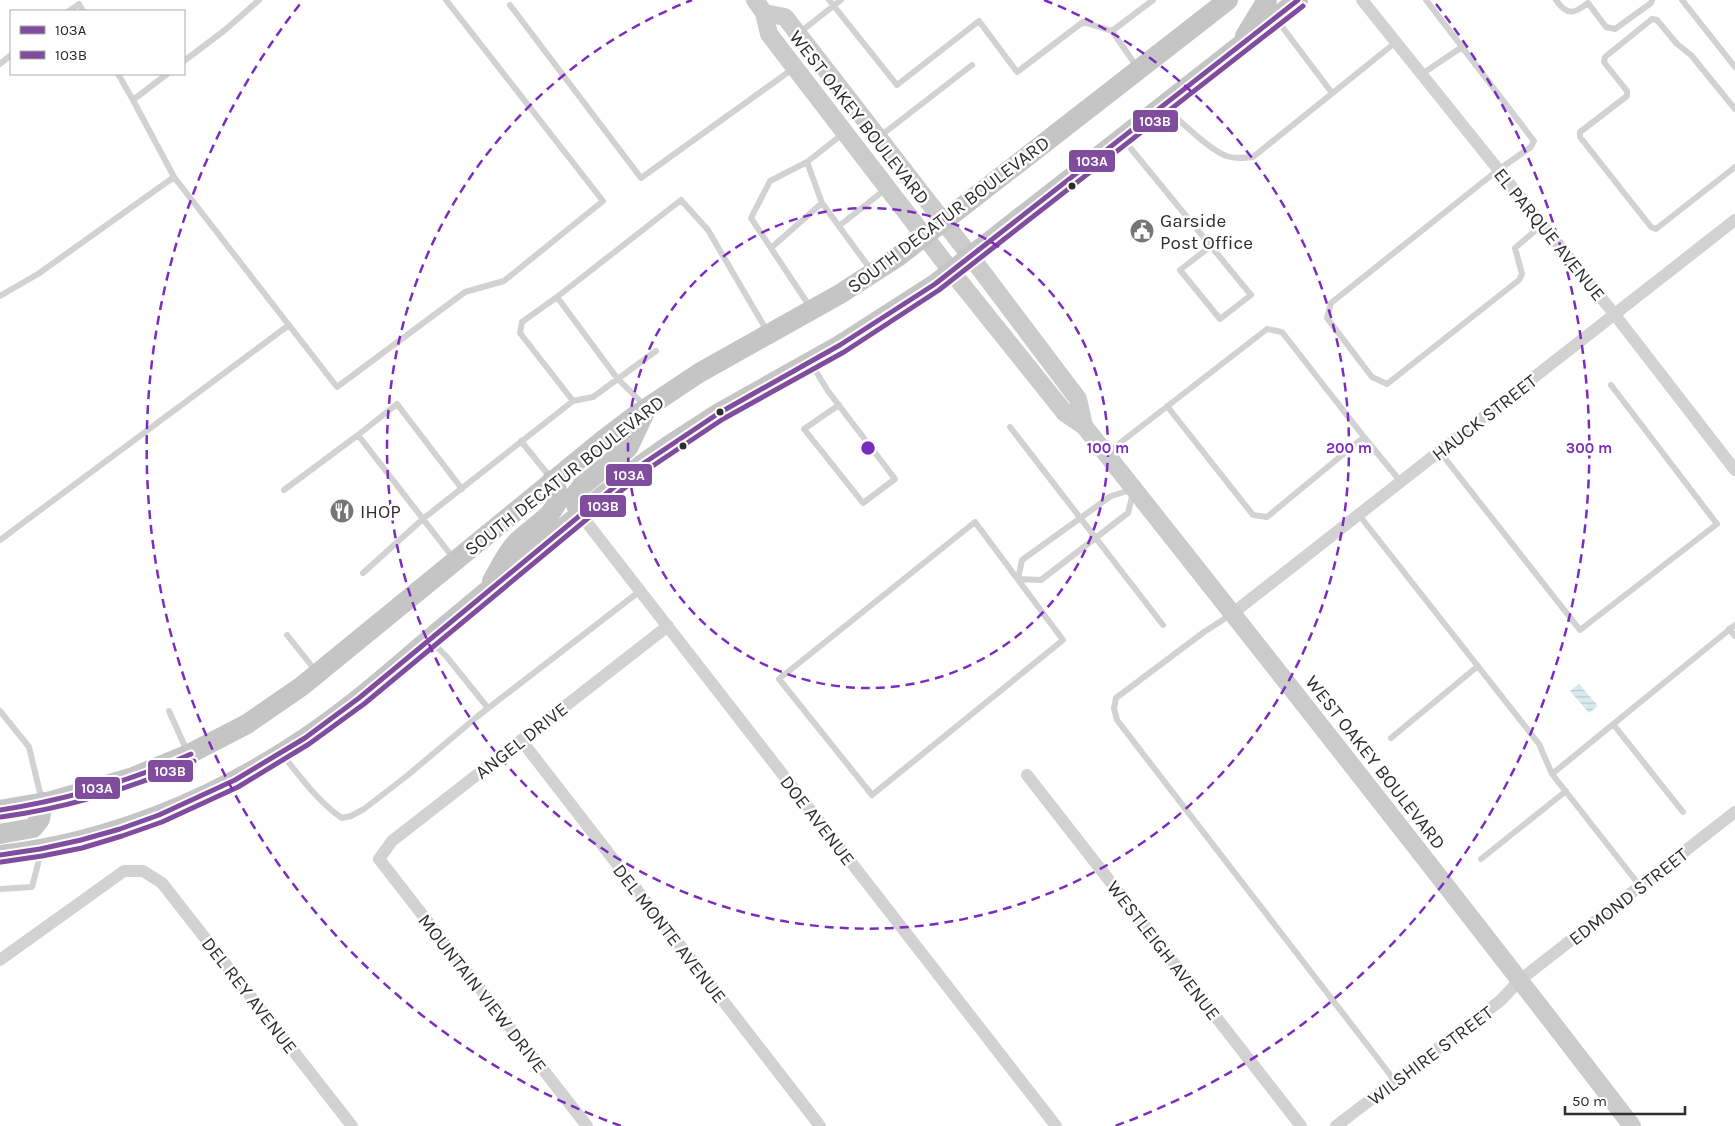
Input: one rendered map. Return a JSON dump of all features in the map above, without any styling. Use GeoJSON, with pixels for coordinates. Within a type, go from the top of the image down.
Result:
{"type":"FeatureCollection","features":[{"type":"Feature","properties":{"kind":"main road","name":"SOUTH DECATUR BOULEVARD"},"geometry":{"type":"LineString","coordinates":[[0,810],[43,802],[133,777],[189,754],[247,724],[275,706],[318,673],[552,480],[646,408],[699,373],[812,310],[873,273],[944,222],[1228,0]]}},
{"type":"Feature","properties":{"kind":"main road"},"geometry":{"type":"LineString","coordinates":[[0,855],[42,849],[118,829],[172,810],[281,754],[332,719],[581,514],[668,446],[719,413],[874,325],[952,272],[1239,46],[1271,9],[1298,0]]}},
{"type":"Feature","properties":{"kind":"main road","name":"WEST OAKEY BOULEVARD"},"geometry":{"type":"LineString","coordinates":[[760,6],[769,34],[952,272],[1065,413],[1084,426],[1233,613],[1632,1126]]}},
{"type":"Feature","properties":{"kind":"main road","name":"WEST OAKEY BOULEVARD"},"geometry":{"type":"LineString","coordinates":[[760,6],[785,17],[944,222],[1078,400],[1084,426]]}},
{"type":"Feature","properties":{"kind":"main road"},"geometry":{"type":"LineString","coordinates":[[581,514],[575,503],[575,495],[582,486],[628,448],[646,408]]}},
{"type":"Feature","properties":{"kind":"main road"},"geometry":{"type":"LineString","coordinates":[[485,593],[514,544],[555,506],[558,498],[557,490],[552,480]]}},
{"type":"Feature","properties":{"kind":"main road"},"geometry":{"type":"LineString","coordinates":[[0,834],[33,828],[40,819],[43,802]]}},
{"type":"Feature","properties":{"kind":"street","name":"EL PARQUE AVENUE"},"geometry":{"type":"LineString","coordinates":[[1362,0],[1614,315],[1735,470]]}},
{"type":"Feature","properties":{"kind":"street","name":"HAUCK STREET"},"geometry":{"type":"LineString","coordinates":[[1233,613],[1735,220]]}},
{"type":"Feature","properties":{"kind":"street","name":"DOE AVENUE"},"geometry":{"type":"LineString","coordinates":[[581,514],[1056,1126]]}},
{"type":"Feature","properties":{"kind":"street","name":"ANGEL DRIVE"},"geometry":{"type":"LineString","coordinates":[[379,859],[392,841],[668,626]]}},
{"type":"Feature","properties":{"kind":"street","name":"DEL MONTE AVENUE"},"geometry":{"type":"LineString","coordinates":[[521,740],[820,1126]]}},
{"type":"Feature","properties":{"kind":"street","name":"WESTLEIGH AVENUE"},"geometry":{"type":"LineString","coordinates":[[1027,775],[1300,1126]]}},
{"type":"Feature","properties":{"kind":"street","name":"EDMOND STREET"},"geometry":{"type":"LineString","coordinates":[[1520,980],[1735,812]]}},
{"type":"Feature","properties":{"kind":"street","name":"MOUNTAIN VIEW DRIVE"},"geometry":{"type":"LineString","coordinates":[[379,859],[587,1126]]}},
{"type":"Feature","properties":{"kind":"street","name":"DEL REY AVENUE"},"geometry":{"type":"LineString","coordinates":[[0,960],[124,871],[143,870],[162,883],[352,1126]]}},
{"type":"Feature","properties":{"kind":"street","name":"WILSHIRE STREET"},"geometry":{"type":"LineString","coordinates":[[1336,1126],[1500,1001],[1520,980]]}},
{"type":"Feature","properties":{"kind":"lane"},"geometry":{"type":"LineString","coordinates":[[185,60],[225,30],[259,0]]}},
{"type":"Feature","properties":{"kind":"lane"},"geometry":{"type":"LineString","coordinates":[[119,75],[174,177],[337,386],[465,292],[504,281],[603,201],[446,0]]}},
{"type":"Feature","properties":{"kind":"lane"},"geometry":{"type":"LineString","coordinates":[[829,0],[897,86],[979,21],[1017,72],[1084,22],[1112,31],[1139,69]]}},
{"type":"Feature","properties":{"kind":"lane"},"geometry":{"type":"LineString","coordinates":[[798,34],[842,0]]}},
{"type":"Feature","properties":{"kind":"lane"},"geometry":{"type":"LineString","coordinates":[[1112,31],[1153,0]]}},
{"type":"Feature","properties":{"kind":"lane"},"geometry":{"type":"LineString","coordinates":[[1426,0],[1534,141],[1531,147],[1498,170],[1331,304],[1327,318],[1372,377],[1387,384],[1519,280],[1522,274],[1515,248],[1542,225]]}},
{"type":"Feature","properties":{"kind":"lane"},"geometry":{"type":"LineString","coordinates":[[1556,0],[1563,9],[1570,12],[1577,12],[1588,3],[1606,27],[1615,30],[1651,3],[1652,0]]}},
{"type":"Feature","properties":{"kind":"lane"},"geometry":{"type":"LineString","coordinates":[[1682,0],[1735,67]]}},
{"type":"Feature","properties":{"kind":"lane"},"geometry":{"type":"LineString","coordinates":[[510,5],[641,178],[795,68]]}},
{"type":"Feature","properties":{"kind":"lane"},"geometry":{"type":"LineString","coordinates":[[1271,9],[1332,93]]}},
{"type":"Feature","properties":{"kind":"lane"},"geometry":{"type":"LineString","coordinates":[[1735,109],[1691,54],[1677,44],[1657,20],[1652,19],[1605,57],[1604,62],[1627,91],[1627,96],[1580,132],[1580,137],[1651,227],[1656,229],[1735,167]]}},
{"type":"Feature","properties":{"kind":"lane"},"geometry":{"type":"LineString","coordinates":[[1163,106],[1213,148],[1227,156],[1243,159],[1253,157],[1396,42]]}},
{"type":"Feature","properties":{"kind":"lane"},"geometry":{"type":"LineString","coordinates":[[1422,74],[1462,47]]}},
{"type":"Feature","properties":{"kind":"lane"},"geometry":{"type":"LineString","coordinates":[[878,137],[972,65]]}},
{"type":"Feature","properties":{"kind":"lane"},"geometry":{"type":"LineString","coordinates":[[133,100],[166,75]]}},
{"type":"Feature","properties":{"kind":"lane"},"geometry":{"type":"LineString","coordinates":[[812,310],[750,218],[770,181],[807,162],[844,132]]}},
{"type":"Feature","properties":{"kind":"lane"},"geometry":{"type":"LineString","coordinates":[[1122,138],[1211,246],[1251,295],[1220,319],[1180,270],[1211,246]]}},
{"type":"Feature","properties":{"kind":"lane"},"geometry":{"type":"LineString","coordinates":[[807,162],[822,203],[873,273]]}},
{"type":"Feature","properties":{"kind":"lane"},"geometry":{"type":"LineString","coordinates":[[0,296],[38,274],[174,177]]}},
{"type":"Feature","properties":{"kind":"lane"},"geometry":{"type":"LineString","coordinates":[[839,226],[888,188]]}},
{"type":"Feature","properties":{"kind":"lane"},"geometry":{"type":"LineString","coordinates":[[573,401],[520,333],[522,322],[681,200],[708,230],[769,334]]}},
{"type":"Feature","properties":{"kind":"lane"},"geometry":{"type":"LineString","coordinates":[[770,248],[822,203]]}},
{"type":"Feature","properties":{"kind":"lane"},"geometry":{"type":"LineString","coordinates":[[557,297],[617,378],[646,408]]}},
{"type":"Feature","properties":{"kind":"lane"},"geometry":{"type":"LineString","coordinates":[[0,540],[289,325]]}},
{"type":"Feature","properties":{"kind":"lane"},"geometry":{"type":"LineString","coordinates":[[1106,454],[1267,329],[1282,332],[1401,482]]}},
{"type":"Feature","properties":{"kind":"lane"},"geometry":{"type":"LineString","coordinates":[[363,573],[424,518],[573,401],[593,396],[656,351]]}},
{"type":"Feature","properties":{"kind":"lane"},"geometry":{"type":"LineString","coordinates":[[810,361],[828,391],[839,405],[895,479],[863,503],[804,429],[839,405]]}},
{"type":"Feature","properties":{"kind":"lane"},"geometry":{"type":"LineString","coordinates":[[1440,452],[1580,630],[1717,524],[1611,385]]}},
{"type":"Feature","properties":{"kind":"lane"},"geometry":{"type":"LineString","coordinates":[[284,490],[397,404],[462,489]]}},
{"type":"Feature","properties":{"kind":"lane"},"geometry":{"type":"LineString","coordinates":[[1167,406],[1253,515],[1266,517],[1364,437]]}},
{"type":"Feature","properties":{"kind":"lane"},"geometry":{"type":"LineString","coordinates":[[1010,427],[1163,625]]}},
{"type":"Feature","properties":{"kind":"lane"},"geometry":{"type":"LineString","coordinates":[[358,435],[424,518],[454,560]]}},
{"type":"Feature","properties":{"kind":"lane"},"geometry":{"type":"LineString","coordinates":[[521,441],[552,480]]}},
{"type":"Feature","properties":{"kind":"lane"},"geometry":{"type":"LineString","coordinates":[[1018,579],[975,522],[779,679],[872,795],[1063,640],[1018,579],[1022,560],[1112,496],[1134,489]]}},
{"type":"Feature","properties":{"kind":"lane"},"geometry":{"type":"LineString","coordinates":[[1018,579],[1041,580],[1128,513],[1134,489]]}},
{"type":"Feature","properties":{"kind":"lane"},"geometry":{"type":"LineString","coordinates":[[1358,515],[1539,744],[1552,774],[1640,886]]}},
{"type":"Feature","properties":{"kind":"lane"},"geometry":{"type":"LineString","coordinates":[[281,754],[335,814],[342,818],[352,816],[408,775],[488,708],[640,591]]}},
{"type":"Feature","properties":{"kind":"lane"},"geometry":{"type":"LineString","coordinates":[[1233,613],[1204,632],[1116,698],[1114,708],[1117,720],[1124,732],[1394,1081]]}},
{"type":"Feature","properties":{"kind":"lane"},"geometry":{"type":"LineString","coordinates":[[1552,774],[1732,627],[1735,636]]}},
{"type":"Feature","properties":{"kind":"lane"},"geometry":{"type":"LineString","coordinates":[[287,635],[318,673]]}},
{"type":"Feature","properties":{"kind":"lane"},"geometry":{"type":"LineString","coordinates":[[429,639],[446,656],[488,708]]}},
{"type":"Feature","properties":{"kind":"lane"},"geometry":{"type":"LineString","coordinates":[[1391,738],[1478,666]]}},
{"type":"Feature","properties":{"kind":"lane"},"geometry":{"type":"LineString","coordinates":[[0,711],[29,747],[43,802]]}},
{"type":"Feature","properties":{"kind":"lane"},"geometry":{"type":"LineString","coordinates":[[169,711],[189,754]]}},
{"type":"Feature","properties":{"kind":"lane"},"geometry":{"type":"LineString","coordinates":[[1613,724],[1683,812]]}},
{"type":"Feature","properties":{"kind":"lane"},"geometry":{"type":"LineString","coordinates":[[1481,859],[1566,792]]}},
{"type":"Feature","properties":{"kind":"lane"},"geometry":{"type":"LineString","coordinates":[[0,889],[32,887],[42,849]]}},
{"type":"Feature","properties":{"kind":"shaded area"},"geometry":{"type":"Polygon","coordinates":[[[1579,684],[1598,706],[1589,713],[1570,691],[1579,684]]]}},
{"type":"Feature","properties":{"kind":"transit line","name":"103A"},"geometry":{"type":"LineString","coordinates":[[0,855],[81,840],[159,815],[235,780],[305,738],[359,698],[641,465],[719,413],[840,345],[935,284],[1298,0]]}},
{"type":"Feature","properties":{"kind":"transit line","name":"103B"},"geometry":{"type":"LineString","coordinates":[[1,862],[82,848],[162,822],[238,787],[309,744],[364,704],[645,471],[723,419],[844,352],[939,290],[1303,6]]}},
{"type":"Feature","properties":{"kind":"transit line","name":"103A"},"geometry":{"type":"LineString","coordinates":[[0,810],[49,801],[121,781],[191,754]]}},
{"type":"Feature","properties":{"kind":"transit line","name":"103B"},"geometry":{"type":"LineString","coordinates":[[1,817],[51,808],[99,796],[147,780],[194,761]]}},
{"type":"Feature","properties":{"kind":"place","name":"Garside Post Office"},"geometry":{"type":"Point","coordinates":[1142,231]}},
{"type":"Feature","properties":{"kind":"place","name":"IHOP"},"geometry":{"type":"Point","coordinates":[342,511]}}]}
